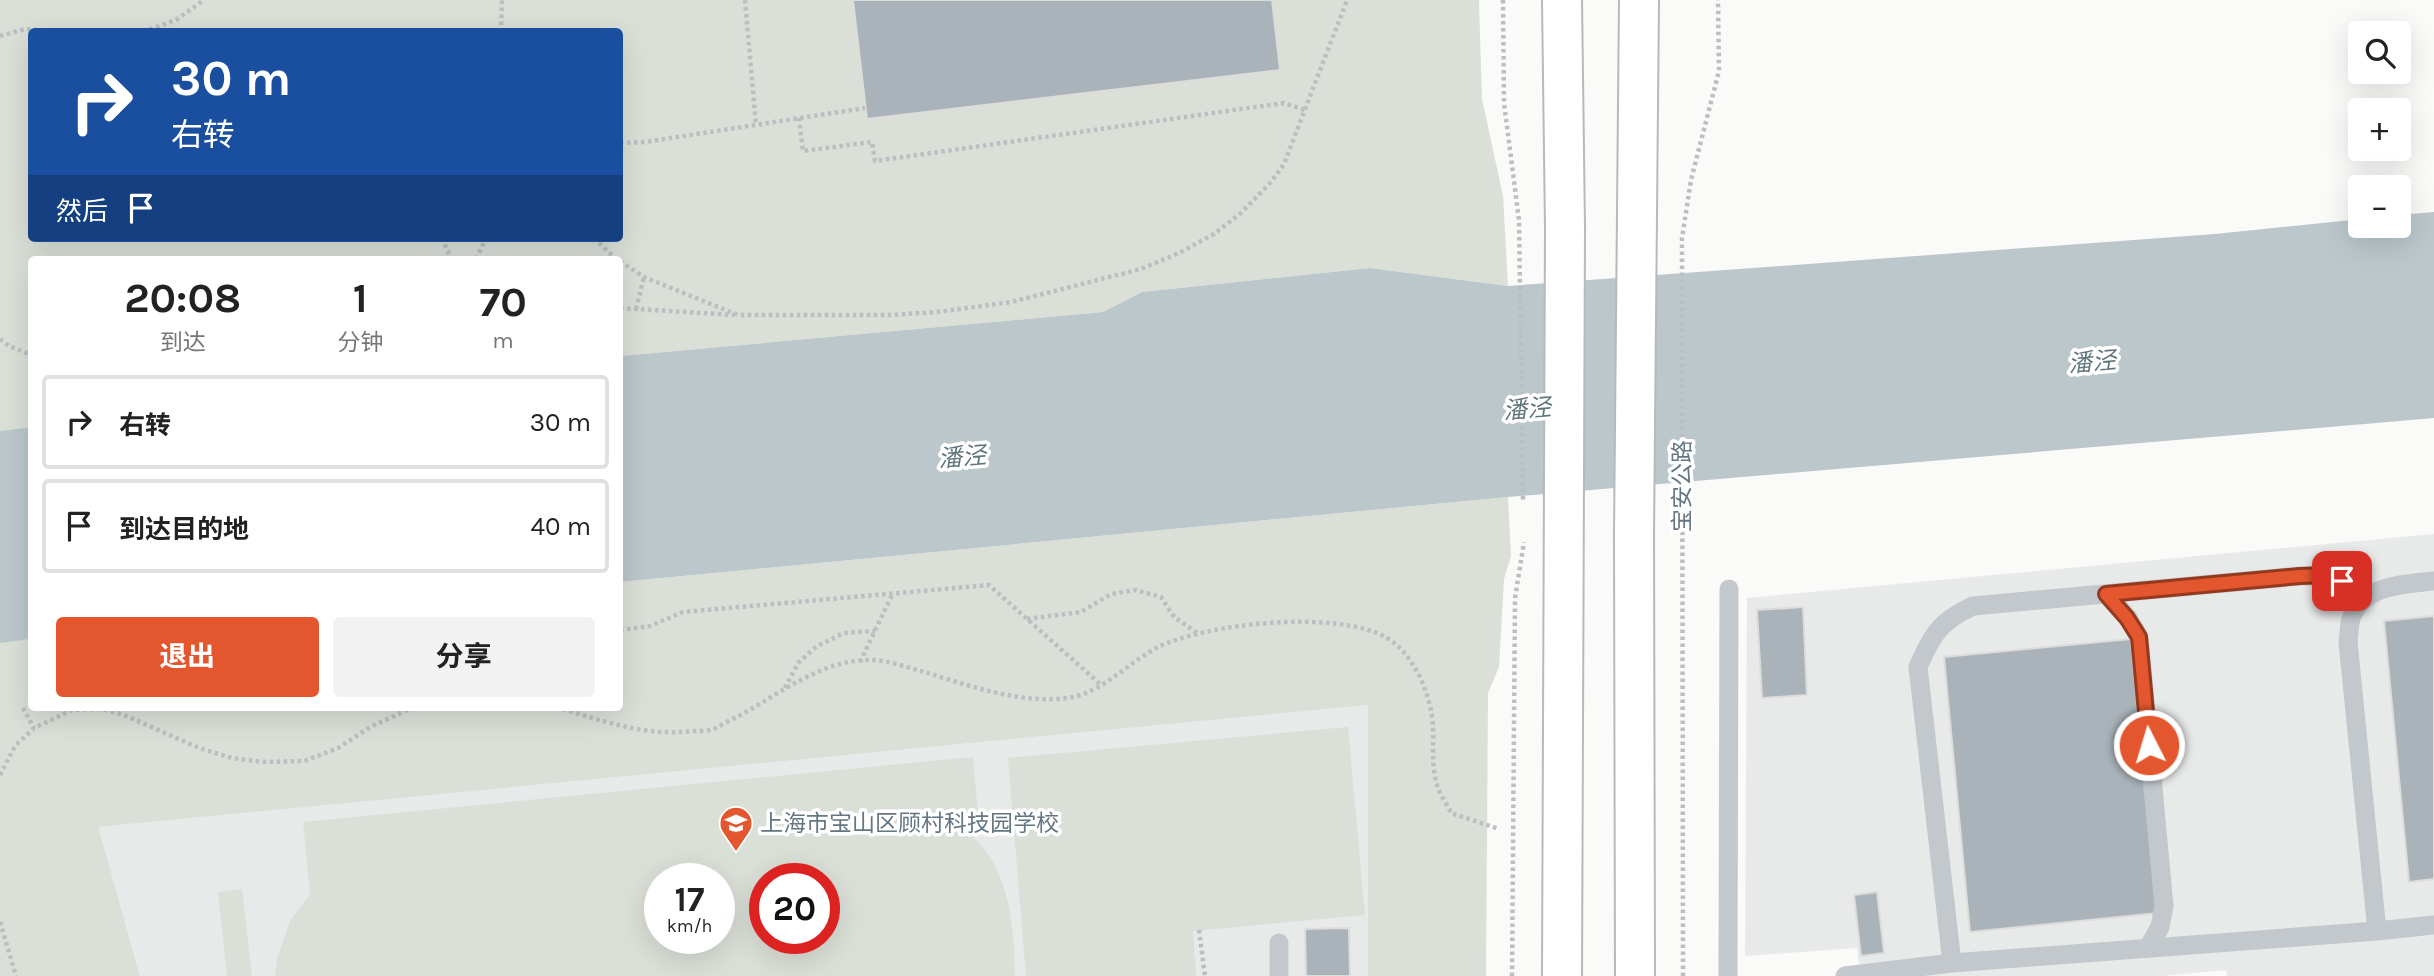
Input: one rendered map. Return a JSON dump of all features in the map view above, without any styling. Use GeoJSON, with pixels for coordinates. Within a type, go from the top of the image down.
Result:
{"type":"FeatureCollection","features":[{"type":"Feature","properties":{"kind":"main road"},"geometry":{"type":"LineString","coordinates":[[1562,0],[1565,228],[1562,976]]}},
{"type":"Feature","properties":{"kind":"main road","name":"宝安公路"},"geometry":{"type":"LineString","coordinates":[[1635,976],[1634,534],[1640,0]]}},
{"type":"Feature","properties":{"kind":"lane"},"geometry":{"type":"LineString","coordinates":[[1952,962],[1918,667],[1930,639],[1952,616],[1973,606],[2326,575],[2342,581],[2366,598]]}},
{"type":"Feature","properties":{"kind":"lane"},"geometry":{"type":"LineString","coordinates":[[2377,931],[2347,642],[2351,616],[2366,598],[2389,586],[2434,581]]}},
{"type":"Feature","properties":{"kind":"lane"},"geometry":{"type":"LineString","coordinates":[[1728,976],[1730,589]]}},
{"type":"Feature","properties":{"kind":"lane"},"geometry":{"type":"LineString","coordinates":[[2106,594],[2139,637],[2164,906],[2160,927],[2148,948]]}},
{"type":"Feature","properties":{"kind":"lane"},"geometry":{"type":"LineString","coordinates":[[1845,976],[1952,962],[2434,925]]}},
{"type":"Feature","properties":{"kind":"lane"},"geometry":{"type":"LineString","coordinates":[[1279,943],[1279,976]]}},
{"type":"Feature","properties":{"kind":"path"},"geometry":{"type":"LineString","coordinates":[[154,28],[176,20],[204,0]]}},
{"type":"Feature","properties":{"kind":"path"},"geometry":{"type":"LineString","coordinates":[[502,0],[502,28]]}},
{"type":"Feature","properties":{"kind":"path"},"geometry":{"type":"LineString","coordinates":[[745,0],[757,125]]}},
{"type":"Feature","properties":{"kind":"path"},"geometry":{"type":"LineString","coordinates":[[623,308],[738,315],[890,315],[937,312],[1011,302],[1141,269],[1214,233],[1241,213],[1271,183],[1284,164],[1348,0]]}},
{"type":"Feature","properties":{"kind":"path"},"geometry":{"type":"LineString","coordinates":[[1503,0],[1504,103],[1519,220],[1524,514]]}},
{"type":"Feature","properties":{"kind":"path","name":"宝安公路"},"geometry":{"type":"LineString","coordinates":[[1683,976],[1682,238],[1691,180],[1719,71],[1718,0]]}},
{"type":"Feature","properties":{"kind":"path"},"geometry":{"type":"LineString","coordinates":[[0,36],[28,29]]}},
{"type":"Feature","properties":{"kind":"path"},"geometry":{"type":"LineString","coordinates":[[799,118],[803,151],[872,142],[875,161],[1284,103],[1305,110]]}},
{"type":"Feature","properties":{"kind":"path"},"geometry":{"type":"LineString","coordinates":[[623,143],[865,108]]}},
{"type":"Feature","properties":{"kind":"path"},"geometry":{"type":"LineString","coordinates":[[598,242],[614,256]]}},
{"type":"Feature","properties":{"kind":"path"},"geometry":{"type":"LineString","coordinates":[[623,263],[644,277],[738,315]]}},
{"type":"Feature","properties":{"kind":"path"},"geometry":{"type":"LineString","coordinates":[[636,309],[644,277]]}},
{"type":"Feature","properties":{"kind":"path"},"geometry":{"type":"LineString","coordinates":[[0,339],[28,353]]}},
{"type":"Feature","properties":{"kind":"path"},"geometry":{"type":"LineString","coordinates":[[1512,976],[1513,665],[1515,598],[1524,542]]}},
{"type":"Feature","properties":{"kind":"path"},"geometry":{"type":"LineString","coordinates":[[623,630],[650,626],[682,612],[989,585],[1100,684]]}},
{"type":"Feature","properties":{"kind":"path"},"geometry":{"type":"LineString","coordinates":[[1027,619],[1081,612],[1111,594],[1136,590],[1161,597],[1174,617],[1198,634]]}},
{"type":"Feature","properties":{"kind":"path"},"geometry":{"type":"LineString","coordinates":[[860,662],[892,594]]}},
{"type":"Feature","properties":{"kind":"path"},"geometry":{"type":"LineString","coordinates":[[570,711],[635,730],[678,733],[713,729],[814,673],[845,663],[874,660],[979,688],[1049,699],[1076,696],[1156,648],[1198,634],[1249,624],[1324,622],[1387,638],[1404,653],[1419,675],[1433,724],[1433,763],[1437,787],[1451,813],[1499,829]]}},
{"type":"Feature","properties":{"kind":"path"},"geometry":{"type":"LineString","coordinates":[[785,689],[798,663],[817,646],[844,633],[875,631]]}},
{"type":"Feature","properties":{"kind":"path"},"geometry":{"type":"LineString","coordinates":[[23,708],[34,728]]}},
{"type":"Feature","properties":{"kind":"path"},"geometry":{"type":"LineString","coordinates":[[0,775],[15,746],[34,728],[70,711]]}},
{"type":"Feature","properties":{"kind":"path"},"geometry":{"type":"LineString","coordinates":[[109,711],[199,748],[232,758],[264,762],[304,761],[338,748],[372,726],[405,711]]}},
{"type":"Feature","properties":{"kind":"path"},"geometry":{"type":"LineString","coordinates":[[0,922],[16,976]]}},
{"type":"Feature","properties":{"kind":"path"},"geometry":{"type":"LineString","coordinates":[[1199,930],[1205,976]]}},
{"type":"Feature","properties":{"kind":"shaded area"},"geometry":{"type":"Polygon","coordinates":[[[0,0],[1479,0],[1482,99],[1503,196],[1508,286],[1370,268],[1142,292],[1103,312],[623,356],[623,256],[28,256],[28,427],[0,431],[0,0]]]}},
{"type":"Feature","properties":{"kind":"shaded area"},"geometry":{"type":"Polygon","coordinates":[[[1508,497],[1511,556],[1504,579],[1499,667],[1488,693],[1486,976],[1368,976],[1368,705],[98,827],[140,976],[0,976],[0,643],[28,639],[28,711],[623,711],[623,582],[1508,497]]]}},
{"type":"Feature","properties":{"kind":"shaded area"},"geometry":{"type":"Polygon","coordinates":[[[2434,534],[2434,976],[2227,976],[2226,970],[2162,976],[1861,976],[1857,948],[1745,956],[1747,598],[2434,534]]]}},
{"type":"Feature","properties":{"kind":"shaded area","name":"上海市宝山区顾村科技园学校"},"geometry":{"type":"Polygon","coordinates":[[[1368,705],[1368,976],[140,976],[97,827],[1368,705]]]}},
{"type":"Feature","properties":{"kind":"shaded area"},"geometry":{"type":"Polygon","coordinates":[[[1348,727],[1365,915],[1193,931],[1196,976],[1026,976],[1008,758],[1348,727]]]}},
{"type":"Feature","properties":{"kind":"shaded area"},"geometry":{"type":"Polygon","coordinates":[[[973,757],[978,815],[945,819],[979,843],[1000,877],[1011,916],[1015,976],[275,976],[277,959],[290,921],[310,894],[303,822],[973,757]]]}},
{"type":"Feature","properties":{"kind":"shaded area"},"geometry":{"type":"Polygon","coordinates":[[[242,889],[252,976],[227,976],[218,892],[242,889]]]}},
{"type":"Feature","properties":{"kind":"water","name":"潘泾"},"geometry":{"type":"Polygon","coordinates":[[[2434,212],[2434,418],[1508,497],[623,582],[623,356],[1103,312],[1142,292],[1370,268],[1508,286],[2215,234],[2348,220],[2348,238],[2411,238],[2411,214],[2434,212]]]}},
{"type":"Feature","properties":{"kind":"water"},"geometry":{"type":"Polygon","coordinates":[[[28,427],[28,639],[0,643],[0,431],[28,427]]]}},
{"type":"Feature","properties":{"kind":"building"},"geometry":{"type":"Polygon","coordinates":[[[853,0],[1272,0],[1280,70],[867,119],[853,0]]]}},
{"type":"Feature","properties":{"kind":"building"},"geometry":{"type":"Polygon","coordinates":[[[1803,607],[1807,695],[1762,698],[1757,610],[1803,607]]]}},
{"type":"Feature","properties":{"kind":"building"},"geometry":{"type":"Polygon","coordinates":[[[2434,616],[2434,879],[2409,882],[2384,621],[2434,616]]]}},
{"type":"Feature","properties":{"kind":"building"},"geometry":{"type":"Polygon","coordinates":[[[2131,639],[2158,913],[1970,932],[1944,657],[2131,639]]]}},
{"type":"Feature","properties":{"kind":"building"},"geometry":{"type":"Polygon","coordinates":[[[1877,892],[1884,953],[1861,956],[1854,895],[1877,892]]]}},
{"type":"Feature","properties":{"kind":"building"},"geometry":{"type":"Polygon","coordinates":[[[1349,928],[1350,976],[1306,976],[1305,929],[1349,928]]]}},
{"type":"Feature","properties":{"kind":"place","name":"上海市宝山区顾村科技园学校"},"geometry":{"type":"Point","coordinates":[736,853]}},
{"type":"Feature","properties":{"kind":"route"},"geometry":{"type":"LineString","coordinates":[[2149,745],[2139,637],[2106,594],[2300,576],[2326,575],[2342,581]]}}]}
